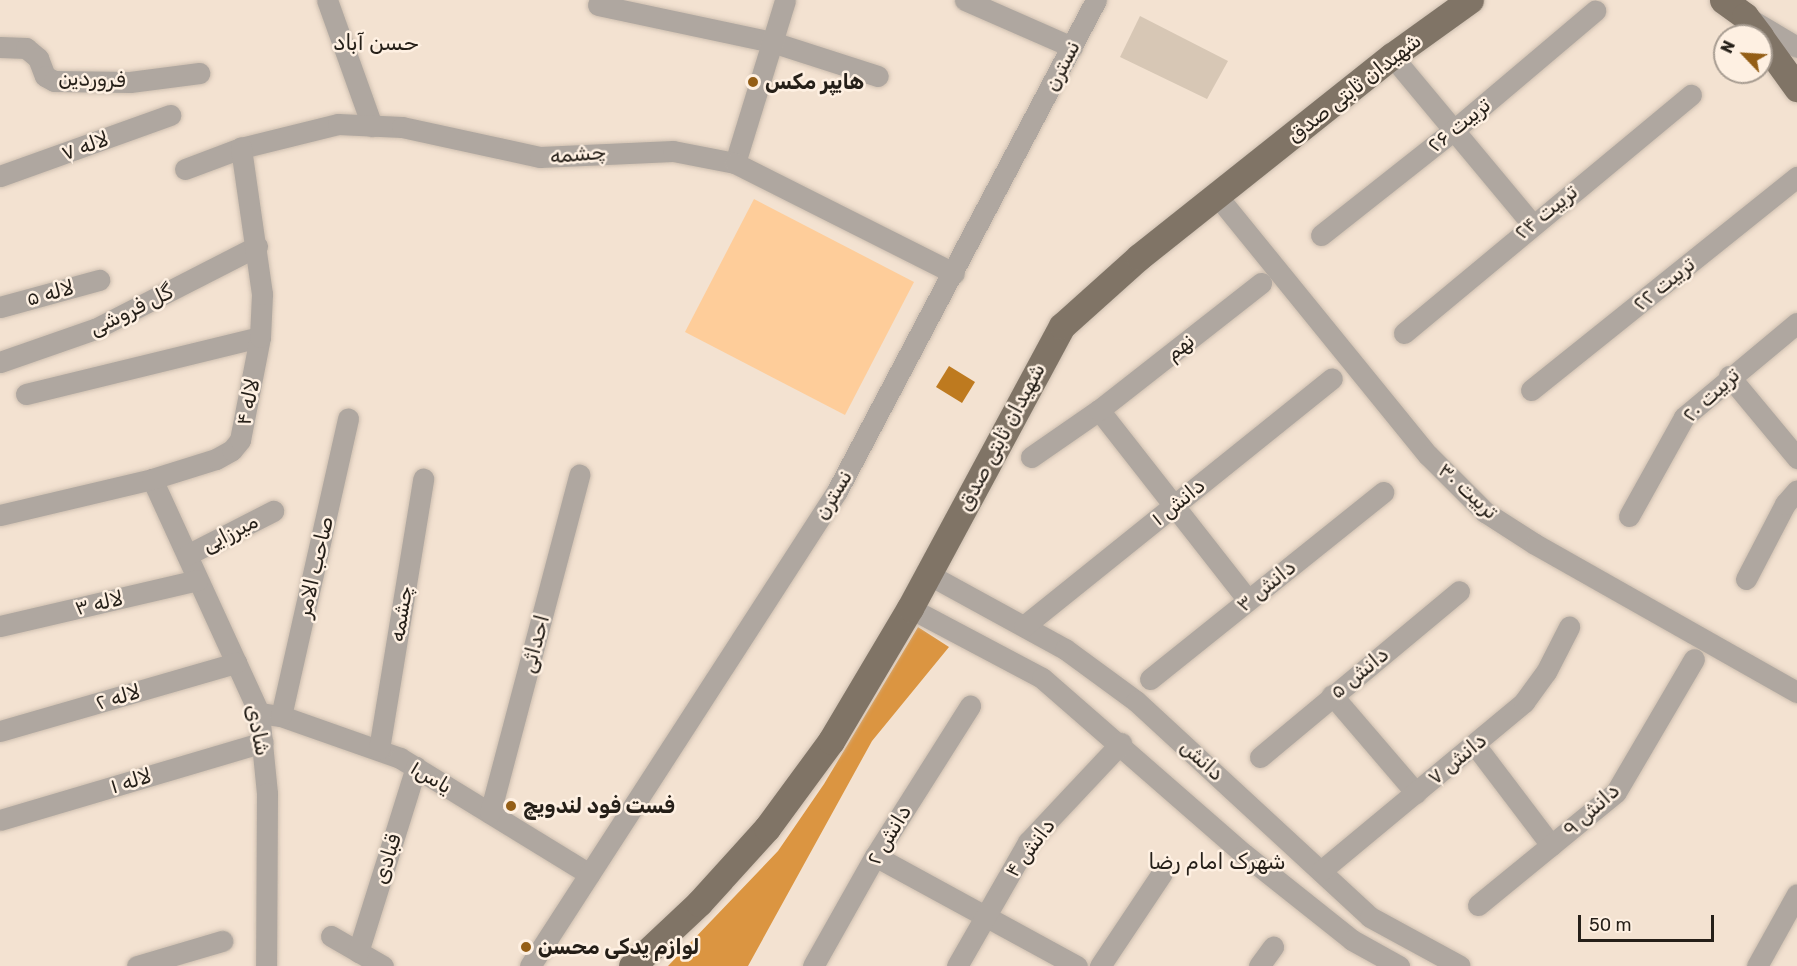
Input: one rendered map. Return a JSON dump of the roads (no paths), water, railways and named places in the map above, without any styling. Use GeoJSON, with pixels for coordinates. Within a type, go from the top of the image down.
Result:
{"type":"FeatureCollection","features":[{"type":"Feature","properties":{"kind":"main road","name":"شهیدان ثابتی صدق"},"geometry":{"type":"LineString","coordinates":[[632,966],[699,903],[767,828],[831,741],[910,608],[1062,326],[1121,271],[1218,197],[1392,56],[1470,0]]}},
{"type":"Feature","properties":{"kind":"main road"},"geometry":{"type":"LineString","coordinates":[[1724,0],[1749,24]]}},
{"type":"Feature","properties":{"kind":"main road"},"geometry":{"type":"LineString","coordinates":[[1773,55],[1797,88]]}},
{"type":"Feature","properties":{"kind":"street"},"geometry":{"type":"LineString","coordinates":[[327,0],[372,126]]}},
{"type":"Feature","properties":{"kind":"street"},"geometry":{"type":"LineString","coordinates":[[735,163],[785,0]]}},
{"type":"Feature","properties":{"kind":"street"},"geometry":{"type":"LineString","coordinates":[[965,0],[1071,47]]}},
{"type":"Feature","properties":{"kind":"street","name":"نسترن"},"geometry":{"type":"LineString","coordinates":[[530,966],[837,491],[1096,0]]}},
{"type":"Feature","properties":{"kind":"street"},"geometry":{"type":"LineString","coordinates":[[598,5],[772,42],[878,76]]}},
{"type":"Feature","properties":{"kind":"street","name":"تربیت ۲۶"},"geometry":{"type":"LineString","coordinates":[[1322,235],[1454,130],[1595,11]]}},
{"type":"Feature","properties":{"kind":"street"},"geometry":{"type":"LineString","coordinates":[[1773,37],[1797,47]]}},
{"type":"Feature","properties":{"kind":"street","name":"فروردین"},"geometry":{"type":"LineString","coordinates":[[0,47],[26,48],[38,58],[45,76],[54,81],[130,82],[200,73]]}},
{"type":"Feature","properties":{"kind":"street"},"geometry":{"type":"LineString","coordinates":[[1392,56],[1531,223]]}},
{"type":"Feature","properties":{"kind":"street","name":"تربیت ۲۴"},"geometry":{"type":"LineString","coordinates":[[1404,333],[1531,223],[1691,94]]}},
{"type":"Feature","properties":{"kind":"street","name":"لاله ۷"},"geometry":{"type":"LineString","coordinates":[[0,176],[170,115]]}},
{"type":"Feature","properties":{"kind":"street","name":"چشمه"},"geometry":{"type":"LineString","coordinates":[[185,169],[241,148],[338,124],[402,128],[540,157],[673,151],[735,163],[954,273]]}},
{"type":"Feature","properties":{"kind":"street","name":"لاله ۴"},"geometry":{"type":"LineString","coordinates":[[0,515],[152,479],[232,450],[240,440],[260,337],[262,294],[257,246],[241,148]]}},
{"type":"Feature","properties":{"kind":"street","name":"تربیت ۲۲"},"geometry":{"type":"LineString","coordinates":[[1531,390],[1797,177]]}},
{"type":"Feature","properties":{"kind":"street","name":"تربیت ۳۰"},"geometry":{"type":"LineString","coordinates":[[1218,197],[1428,455],[1485,512],[1535,544],[1797,692]]}},
{"type":"Feature","properties":{"kind":"street","name":"گل فروشی"},"geometry":{"type":"LineString","coordinates":[[0,362],[94,329],[257,246]]}},
{"type":"Feature","properties":{"kind":"street","name":"لاله ۵"},"geometry":{"type":"LineString","coordinates":[[0,307],[99,280]]}},
{"type":"Feature","properties":{"kind":"street","name":"نهم"},"geometry":{"type":"LineString","coordinates":[[1031,457],[1099,410],[1261,283]]}},
{"type":"Feature","properties":{"kind":"street","name":"تربیت ۲۰"},"geometry":{"type":"LineString","coordinates":[[1629,516],[1684,417],[1729,376],[1797,323]]}},
{"type":"Feature","properties":{"kind":"street"},"geometry":{"type":"LineString","coordinates":[[26,394],[260,337]]}},
{"type":"Feature","properties":{"kind":"street"},"geometry":{"type":"LineString","coordinates":[[1729,376],[1797,458]]}},
{"type":"Feature","properties":{"kind":"street","name":"دانش ۱"},"geometry":{"type":"LineString","coordinates":[[1024,626],[1332,378]]}},
{"type":"Feature","properties":{"kind":"street"},"geometry":{"type":"LineString","coordinates":[[1099,410],[1248,600]]}},
{"type":"Feature","properties":{"kind":"street","name":"صاحب الامر"},"geometry":{"type":"LineString","coordinates":[[281,716],[348,418]]}},
{"type":"Feature","properties":{"kind":"street","name":"احداثی"},"geometry":{"type":"LineString","coordinates":[[490,813],[579,475]]}},
{"type":"Feature","properties":{"kind":"street","name":"شادی"},"geometry":{"type":"LineString","coordinates":[[152,479],[259,713],[267,793],[266,966]]}},
{"type":"Feature","properties":{"kind":"street","name":"چشمه"},"geometry":{"type":"LineString","coordinates":[[379,749],[423,479]]}},
{"type":"Feature","properties":{"kind":"street"},"geometry":{"type":"LineString","coordinates":[[1746,579],[1785,504],[1797,490]]}},
{"type":"Feature","properties":{"kind":"street","name":"دانش ۳"},"geometry":{"type":"LineString","coordinates":[[1150,679],[1383,492]]}},
{"type":"Feature","properties":{"kind":"street","name":"میرزایی"},"geometry":{"type":"LineString","coordinates":[[187,555],[273,511]]}},
{"type":"Feature","properties":{"kind":"street","name":"دانش"},"geometry":{"type":"LineString","coordinates":[[928,574],[1065,649],[1136,701],[1322,870],[1370,917],[1460,966]]}},
{"type":"Feature","properties":{"kind":"street","name":"لاله ۳"},"geometry":{"type":"LineString","coordinates":[[0,626],[198,580]]}},
{"type":"Feature","properties":{"kind":"street","name":"دانش ۵"},"geometry":{"type":"LineString","coordinates":[[1260,757],[1459,591]]}},
{"type":"Feature","properties":{"kind":"street","name":"دانش"},"geometry":{"type":"LineString","coordinates":[[910,608],[1042,678],[1121,743],[1244,854],[1352,940],[1399,966]]}},
{"type":"Feature","properties":{"kind":"street","name":"دانش ۷"},"geometry":{"type":"LineString","coordinates":[[1322,870],[1524,702],[1546,672],[1569,627]]}},
{"type":"Feature","properties":{"kind":"street","name":"دانش ۹"},"geometry":{"type":"LineString","coordinates":[[1478,905],[1616,792],[1694,659]]}},
{"type":"Feature","properties":{"kind":"street","name":"لاله ۲"},"geometry":{"type":"LineString","coordinates":[[0,731],[236,663]]}},
{"type":"Feature","properties":{"kind":"street"},"geometry":{"type":"LineString","coordinates":[[1332,695],[1416,793]]}},
{"type":"Feature","properties":{"kind":"street","name":"دانش ۲"},"geometry":{"type":"LineString","coordinates":[[813,966],[875,856],[970,706]]}},
{"type":"Feature","properties":{"kind":"street","name":"یاس۱"},"geometry":{"type":"LineString","coordinates":[[259,713],[281,716],[379,749],[416,767],[589,874]]}},
{"type":"Feature","properties":{"kind":"street","name":"لاله ۱"},"geometry":{"type":"LineString","coordinates":[[0,820],[263,742]]}},
{"type":"Feature","properties":{"kind":"street","name":"دانش ۴"},"geometry":{"type":"LineString","coordinates":[[957,966],[1028,842],[1121,743]]}},
{"type":"Feature","properties":{"kind":"street"},"geometry":{"type":"LineString","coordinates":[[1475,745],[1551,845]]}},
{"type":"Feature","properties":{"kind":"street","name":"قبادی"},"geometry":{"type":"LineString","coordinates":[[358,952],[416,767]]}},
{"type":"Feature","properties":{"kind":"street"},"geometry":{"type":"LineString","coordinates":[[875,856],[1077,966]]}},
{"type":"Feature","properties":{"kind":"street"},"geometry":{"type":"LineString","coordinates":[[1100,966],[1162,873]]}},
{"type":"Feature","properties":{"kind":"street"},"geometry":{"type":"LineString","coordinates":[[1757,966],[1797,894]]}},
{"type":"Feature","properties":{"kind":"street"},"geometry":{"type":"LineString","coordinates":[[1352,940],[1370,917]]}},
{"type":"Feature","properties":{"kind":"street"},"geometry":{"type":"LineString","coordinates":[[331,936],[383,966]]}},
{"type":"Feature","properties":{"kind":"street"},"geometry":{"type":"LineString","coordinates":[[137,966],[222,942]]}},
{"type":"Feature","properties":{"kind":"street"},"geometry":{"type":"LineString","coordinates":[[1259,966],[1273,947]]}},
{"type":"Feature","properties":{"kind":"place","name":"هایپر مکس"},"geometry":{"type":"Point","coordinates":[753,82]}},
{"type":"Feature","properties":{"kind":"place","name":"فست فود لندویچ"},"geometry":{"type":"Point","coordinates":[511,806]}},
{"type":"Feature","properties":{"kind":"place","name":"لوازم یدکی محسن"},"geometry":{"type":"Point","coordinates":[526,947]}},
{"type":"Feature","properties":{"kind":"district","name":"حسن آباد"},"geometry":{"type":"Point","coordinates":[376,43]}},
{"type":"Feature","properties":{"kind":"district","name":"شهرک امام رضا"},"geometry":{"type":"Point","coordinates":[1217,862]}}]}
